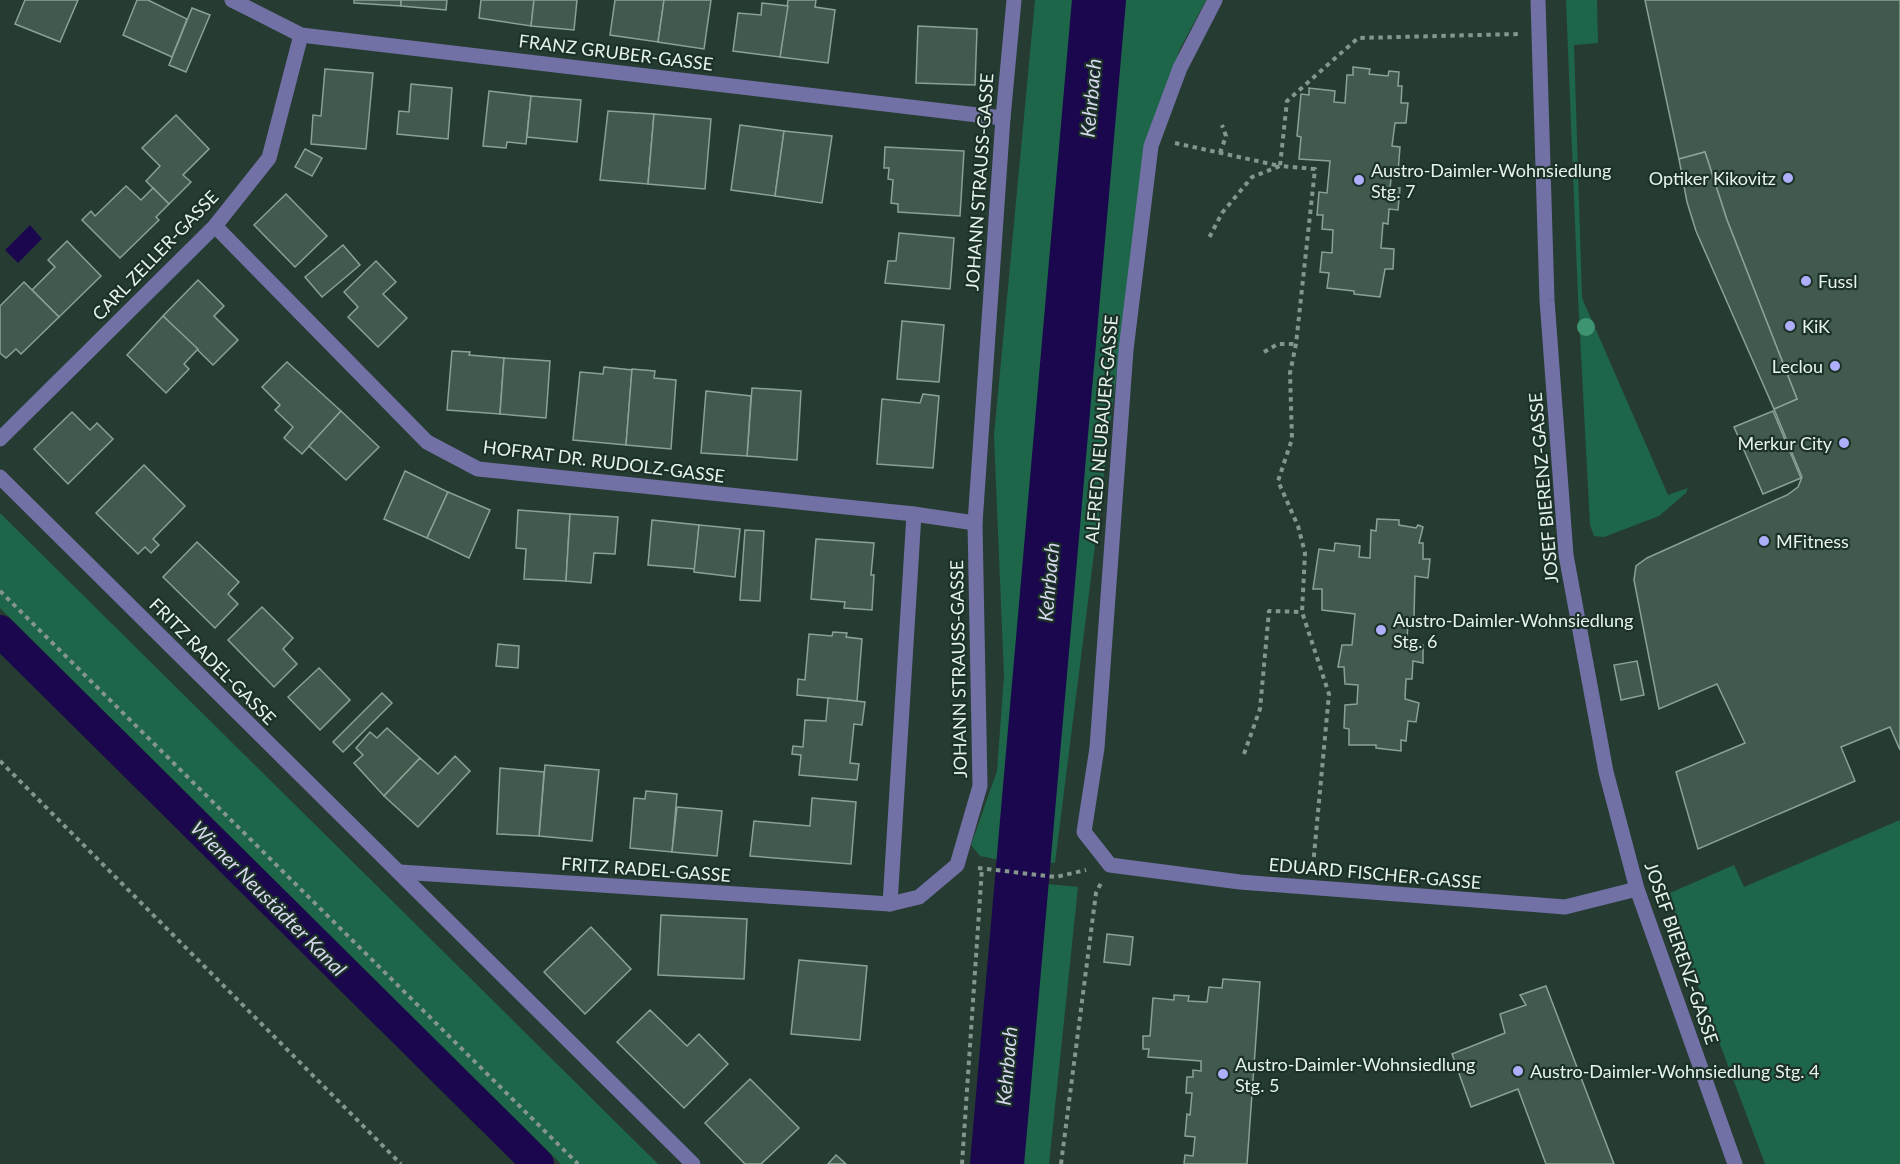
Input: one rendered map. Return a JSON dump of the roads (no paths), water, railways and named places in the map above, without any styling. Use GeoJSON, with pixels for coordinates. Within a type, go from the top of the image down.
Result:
{"type":"FeatureCollection","features":[{"type":"Feature","properties":{"kind":"street","name":"FRANZ GRUBER-GASSE"},"geometry":{"type":"LineString","coordinates":[[232,0],[301,35],[1003,118]]}},
{"type":"Feature","properties":{"kind":"street","name":"JOHANN STRAUSS-GASSE"},"geometry":{"type":"LineString","coordinates":[[890,904],[919,897],[957,865],[980,786],[975,523],[1003,118],[1014,0]]}},
{"type":"Feature","properties":{"kind":"street","name":"ALFRED NEUBAUER-GASSE"},"geometry":{"type":"LineString","coordinates":[[1110,865],[1084,832],[1097,747],[1126,350],[1151,146],[1180,68],[1215,0]]}},
{"type":"Feature","properties":{"kind":"street","name":"JOSEF BIERENZ-GASSE"},"geometry":{"type":"LineString","coordinates":[[1538,0],[1547,300],[1566,555],[1606,772],[1637,889],[1735,1164]]}},
{"type":"Feature","properties":{"kind":"street","name":"CARL ZELLER-GASSE"},"geometry":{"type":"LineString","coordinates":[[0,439],[215,226],[269,158],[301,35]]}},
{"type":"Feature","properties":{"kind":"street","name":"HOFRAT DR. RUDOLZ-GASSE"},"geometry":{"type":"LineString","coordinates":[[215,226],[427,442],[478,468],[914,514],[975,523]]}},
{"type":"Feature","properties":{"kind":"street","name":"FRITZ RADEL-GASSE"},"geometry":{"type":"LineString","coordinates":[[0,477],[693,1164]]}},
{"type":"Feature","properties":{"kind":"street"},"geometry":{"type":"LineString","coordinates":[[890,904],[914,514]]}},
{"type":"Feature","properties":{"kind":"street","name":"EDUARD FISCHER-GASSE"},"geometry":{"type":"LineString","coordinates":[[1110,865],[1240,882],[1564,907],[1637,889]]}},
{"type":"Feature","properties":{"kind":"street","name":"FRITZ RADEL-GASSE"},"geometry":{"type":"LineString","coordinates":[[400,872],[890,904]]}},
{"type":"Feature","properties":{"kind":"waterway","name":"Kehrbach"},"geometry":{"type":"LineString","coordinates":[[997,1164],[1099,0]]}},
{"type":"Feature","properties":{"kind":"waterway","name":"Wiener Neustädter Kanal"},"geometry":{"type":"LineString","coordinates":[[0,631],[538,1164]]}},
{"type":"Feature","properties":{"kind":"place","name":"Optiker Kikovitz"},"geometry":{"type":"Point","coordinates":[1788,178]}},
{"type":"Feature","properties":{"kind":"place","name":"Austro-Daimler-Wohnsiedlung Stg. 7"},"geometry":{"type":"Point","coordinates":[1359,180]}},
{"type":"Feature","properties":{"kind":"place","name":"Fussl"},"geometry":{"type":"Point","coordinates":[1806,281]}},
{"type":"Feature","properties":{"kind":"place","name":"KiK"},"geometry":{"type":"Point","coordinates":[1790,326]}},
{"type":"Feature","properties":{"kind":"place","name":"Leclou"},"geometry":{"type":"Point","coordinates":[1835,366]}},
{"type":"Feature","properties":{"kind":"place","name":"Merkur City"},"geometry":{"type":"Point","coordinates":[1844,443]}},
{"type":"Feature","properties":{"kind":"place","name":"MFitness"},"geometry":{"type":"Point","coordinates":[1764,541]}},
{"type":"Feature","properties":{"kind":"place","name":"Austro-Daimler-Wohnsiedlung Stg. 6"},"geometry":{"type":"Point","coordinates":[1381,630]}},
{"type":"Feature","properties":{"kind":"place","name":"Austro-Daimler-Wohnsiedlung Stg. 4"},"geometry":{"type":"Point","coordinates":[1518,1071]}},
{"type":"Feature","properties":{"kind":"place","name":"Austro-Daimler-Wohnsiedlung Stg. 5"},"geometry":{"type":"Point","coordinates":[1223,1074]}}]}
